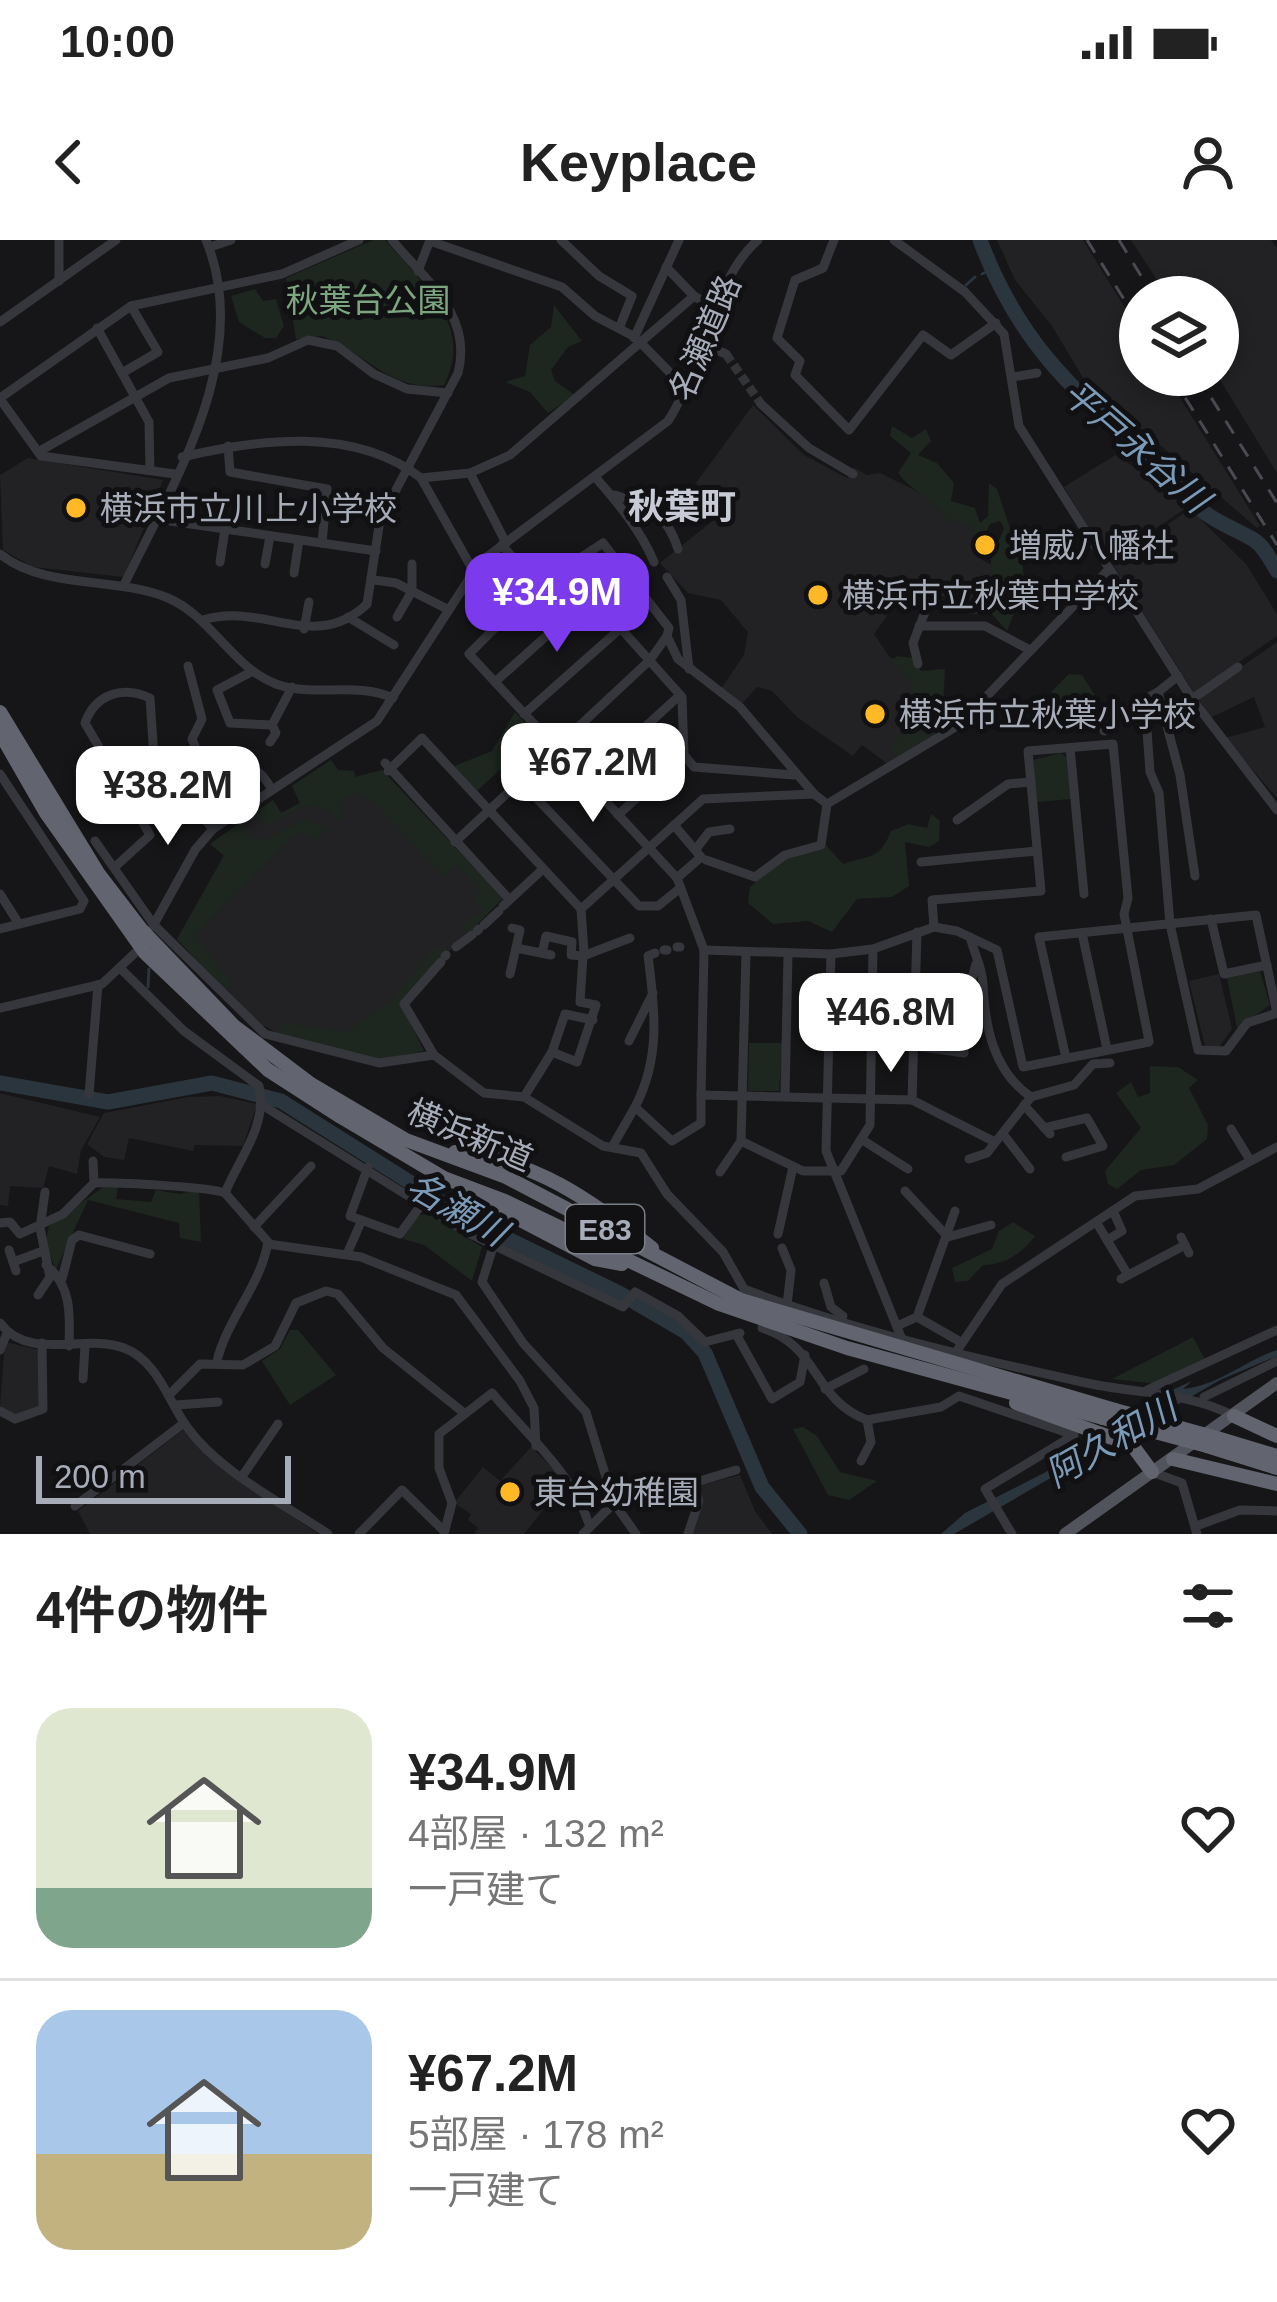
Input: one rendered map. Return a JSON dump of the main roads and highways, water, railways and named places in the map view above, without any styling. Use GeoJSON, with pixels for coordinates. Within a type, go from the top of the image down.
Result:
{"type":"FeatureCollection","features":[{"type":"Feature","properties":{"kind":"highway","name":"横浜新道"},"geometry":{"type":"LineString","coordinates":[[0,712],[98,873],[203,997],[311,1084],[432,1150],[506,1178],[686,1275],[788,1317],[1109,1414],[1277,1456]]}},
{"type":"Feature","properties":{"kind":"highway","name":"横浜新道"},"geometry":{"type":"LineString","coordinates":[[0,733],[111,910],[207,1017],[268,1070],[444,1178],[505,1201],[776,1330],[1109,1414]]}},
{"type":"Feature","properties":{"kind":"highway"},"geometry":{"type":"LineString","coordinates":[[938,1373],[1120,1442],[1135,1449],[1152,1472]]}},
{"type":"Feature","properties":{"kind":"highway"},"geometry":{"type":"LineString","coordinates":[[1234,1416],[1277,1436]]}},
{"type":"Feature","properties":{"kind":"highway","name":"横浜新道"},"geometry":{"type":"LineString","coordinates":[[1212,1442],[1277,1468]]}},
{"type":"Feature","properties":{"kind":"highway"},"geometry":{"type":"LineString","coordinates":[[1172,1460],[1277,1484]]}},
{"type":"Feature","properties":{"kind":"main road"},"geometry":{"type":"LineString","coordinates":[[1065,1534],[1277,1383]]}},
{"type":"Feature","properties":{"kind":"water","name":"阿久和川"},"geometry":{"type":"Polygon","coordinates":[[[1277,1350],[1277,1356],[1220,1380],[954,1534],[941,1534],[965,1513],[1044,1473],[1172,1390],[1192,1381],[1183,1389],[1208,1383],[1277,1350]]]}},
{"type":"Feature","properties":{"kind":"waterway","name":"平戸永谷川"},"geometry":{"type":"LineString","coordinates":[[980,240],[1019,319],[1066,380],[1186,490],[1198,507],[1258,543],[1277,571]]}},
{"type":"Feature","properties":{"kind":"waterway"},"geometry":{"type":"LineString","coordinates":[[982,274],[991,270]]}},
{"type":"Feature","properties":{"kind":"waterway"},"geometry":{"type":"LineString","coordinates":[[966,285],[975,277]]}},
{"type":"Feature","properties":{"kind":"waterway"},"geometry":{"type":"LineString","coordinates":[[148,987],[149,969]]}},
{"type":"Feature","properties":{"kind":"waterway","name":"名瀬川"},"geometry":{"type":"LineString","coordinates":[[0,1083],[108,1102],[212,1083],[281,1101],[473,1222],[619,1293],[686,1332],[705,1353],[762,1487],[800,1534]]}},
{"type":"Feature","properties":{"kind":"tunnel"},"geometry":{"type":"LineString","coordinates":[[726,354],[761,404]]}},
{"type":"Feature","properties":{"kind":"railway"},"geometry":{"type":"LineString","coordinates":[[1087,240],[1119,291]]}},
{"type":"Feature","properties":{"kind":"railway"},"geometry":{"type":"LineString","coordinates":[[1119,240],[1141,276]]}},
{"type":"Feature","properties":{"kind":"railway"},"geometry":{"type":"LineString","coordinates":[[1184,396],[1277,545]]}},
{"type":"Feature","properties":{"kind":"railway"},"geometry":{"type":"LineString","coordinates":[[1210,396],[1277,503]]}},
{"type":"Feature","properties":{"kind":"place","name":"横浜市立川上小学校"},"geometry":{"type":"Point","coordinates":[76,508]}},
{"type":"Feature","properties":{"kind":"place","name":"増威八幡社"},"geometry":{"type":"Point","coordinates":[985,545]}},
{"type":"Feature","properties":{"kind":"place","name":"横浜市立秋葉中学校"},"geometry":{"type":"Point","coordinates":[818,595]}},
{"type":"Feature","properties":{"kind":"place","name":"横浜市立秋葉小学校"},"geometry":{"type":"Point","coordinates":[875,714]}},
{"type":"Feature","properties":{"kind":"place","name":"東台幼稚園"},"geometry":{"type":"Point","coordinates":[510,1492]}},
{"type":"Feature","properties":{"kind":"district","name":"秋葉町"},"geometry":{"type":"Point","coordinates":[682,506]}},
{"type":"Feature","properties":{"kind":"park label","name":"秋葉台公園"},"geometry":{"type":"Point","coordinates":[368,300]}}]}
